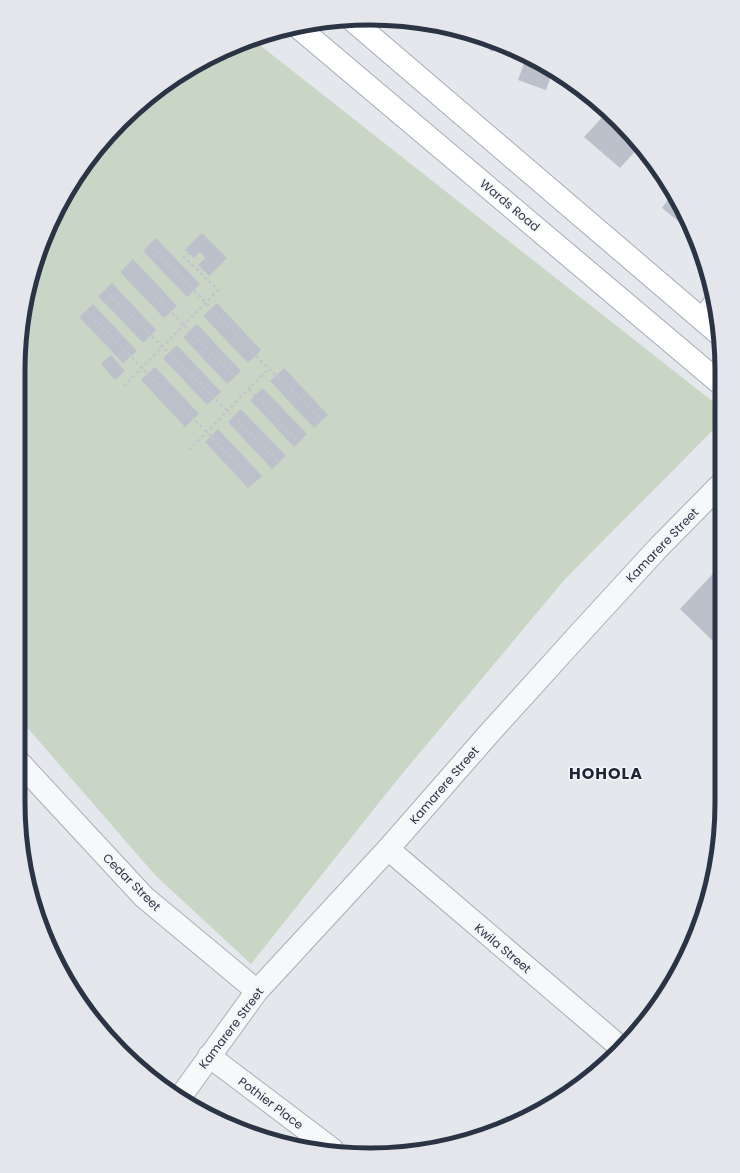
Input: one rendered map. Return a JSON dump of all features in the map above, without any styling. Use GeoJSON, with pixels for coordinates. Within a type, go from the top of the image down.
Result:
{"type":"FeatureCollection","features":[{"type":"Feature","properties":{"kind":"main road"},"geometry":{"type":"LineString","coordinates":[[359,25],[708,312]]}},
{"type":"Feature","properties":{"kind":"main road","name":"Wards Road"},"geometry":{"type":"LineString","coordinates":[[304,32],[715,379]]}},
{"type":"Feature","properties":{"kind":"street","name":"Kamarere Street"},"geometry":{"type":"LineString","coordinates":[[183,1093],[257,991],[388,849],[486,736],[658,548],[715,490]]}},
{"type":"Feature","properties":{"kind":"street","name":"Cedar Street"},"geometry":{"type":"LineString","coordinates":[[25,767],[144,897],[257,991]]}},
{"type":"Feature","properties":{"kind":"street","name":"Kwila Street"},"geometry":{"type":"LineString","coordinates":[[388,849],[617,1044]]}},
{"type":"Feature","properties":{"kind":"street","name":"Pothier Place"},"geometry":{"type":"LineString","coordinates":[[209,1056],[327,1145]]}},
{"type":"Feature","properties":{"kind":"path"},"geometry":{"type":"LineString","coordinates":[[153,247],[269,368],[322,420]]}},
{"type":"Feature","properties":{"kind":"path"},"geometry":{"type":"LineString","coordinates":[[124,386],[218,290],[184,257],[189,253]]}},
{"type":"Feature","properties":{"kind":"path"},"geometry":{"type":"LineString","coordinates":[[126,266],[234,377]]}},
{"type":"Feature","properties":{"kind":"path"},"geometry":{"type":"LineString","coordinates":[[105,290],[279,462]]}},
{"type":"Feature","properties":{"kind":"path"},"geometry":{"type":"LineString","coordinates":[[86,310],[207,432],[254,483]]}},
{"type":"Feature","properties":{"kind":"path"},"geometry":{"type":"LineString","coordinates":[[189,450],[269,368]]}},
{"type":"Feature","properties":{"kind":"path"},"geometry":{"type":"LineString","coordinates":[[249,389],[299,442]]}},
{"type":"Feature","properties":{"kind":"green space"},"geometry":{"type":"Polygon","coordinates":[[[258,43],[715,403],[715,428],[566,578],[397,780],[251,964],[155,875],[25,725],[25,370],[28,325],[37,281],[51,238],[71,197],[96,160],[126,126],[160,96],[178,83],[217,61],[258,43]]]}},
{"type":"Feature","properties":{"kind":"building"},"geometry":{"type":"Polygon","coordinates":[[[483,44],[495,48],[492,52],[483,44]]]}},
{"type":"Feature","properties":{"kind":"building"},"geometry":{"type":"Polygon","coordinates":[[[525,62],[551,76],[546,90],[518,80],[525,62]]]}},
{"type":"Feature","properties":{"kind":"building"},"geometry":{"type":"Polygon","coordinates":[[[603,116],[614,126],[636,151],[620,168],[584,137],[603,116]]]}},
{"type":"Feature","properties":{"kind":"building"},"geometry":{"type":"Polygon","coordinates":[[[669,198],[683,225],[662,208],[669,198]]]}},
{"type":"Feature","properties":{"kind":"building"},"geometry":{"type":"Polygon","coordinates":[[[202,233],[227,258],[209,276],[198,265],[205,258],[200,252],[194,258],[185,250],[202,233]]]}},
{"type":"Feature","properties":{"kind":"building"},"geometry":{"type":"Polygon","coordinates":[[[156,238],[200,284],[187,297],[143,251],[156,238]]]}},
{"type":"Feature","properties":{"kind":"building"},"geometry":{"type":"Polygon","coordinates":[[[133,259],[177,306],[164,318],[120,272],[133,259]]]}},
{"type":"Feature","properties":{"kind":"building"},"geometry":{"type":"Polygon","coordinates":[[[112,283],[156,330],[143,343],[98,296],[112,283]]]}},
{"type":"Feature","properties":{"kind":"building"},"geometry":{"type":"Polygon","coordinates":[[[217,303],[261,350],[248,363],[203,316],[217,303]]]}},
{"type":"Feature","properties":{"kind":"building"},"geometry":{"type":"Polygon","coordinates":[[[93,304],[137,351],[123,363],[79,317],[93,304]]]}},
{"type":"Feature","properties":{"kind":"building"},"geometry":{"type":"Polygon","coordinates":[[[197,324],[241,371],[227,384],[183,337],[197,324]]]}},
{"type":"Feature","properties":{"kind":"building"},"geometry":{"type":"Polygon","coordinates":[[[177,345],[221,392],[207,405],[163,358],[177,345]]]}},
{"type":"Feature","properties":{"kind":"building"},"geometry":{"type":"Polygon","coordinates":[[[111,355],[125,371],[115,380],[101,364],[111,355]]]}},
{"type":"Feature","properties":{"kind":"building"},"geometry":{"type":"Polygon","coordinates":[[[155,367],[199,414],[185,427],[141,380],[155,367]]]}},
{"type":"Feature","properties":{"kind":"building"},"geometry":{"type":"Polygon","coordinates":[[[284,368],[328,415],[314,428],[270,381],[284,368]]]}},
{"type":"Feature","properties":{"kind":"building"},"geometry":{"type":"Polygon","coordinates":[[[263,388],[307,434],[294,447],[250,400],[263,388]]]}},
{"type":"Feature","properties":{"kind":"building"},"geometry":{"type":"Polygon","coordinates":[[[241,409],[286,456],[272,469],[228,422],[241,409]]]}},
{"type":"Feature","properties":{"kind":"building"},"geometry":{"type":"Polygon","coordinates":[[[218,429],[262,476],[248,488],[205,442],[218,429]]]}},
{"type":"Feature","properties":{"kind":"building"},"geometry":{"type":"Polygon","coordinates":[[[715,571],[715,643],[680,609],[715,571]]]}},
{"type":"Feature","properties":{"kind":"district","name":"HOHOLA"},"geometry":{"type":"Point","coordinates":[606,773]}}]}
